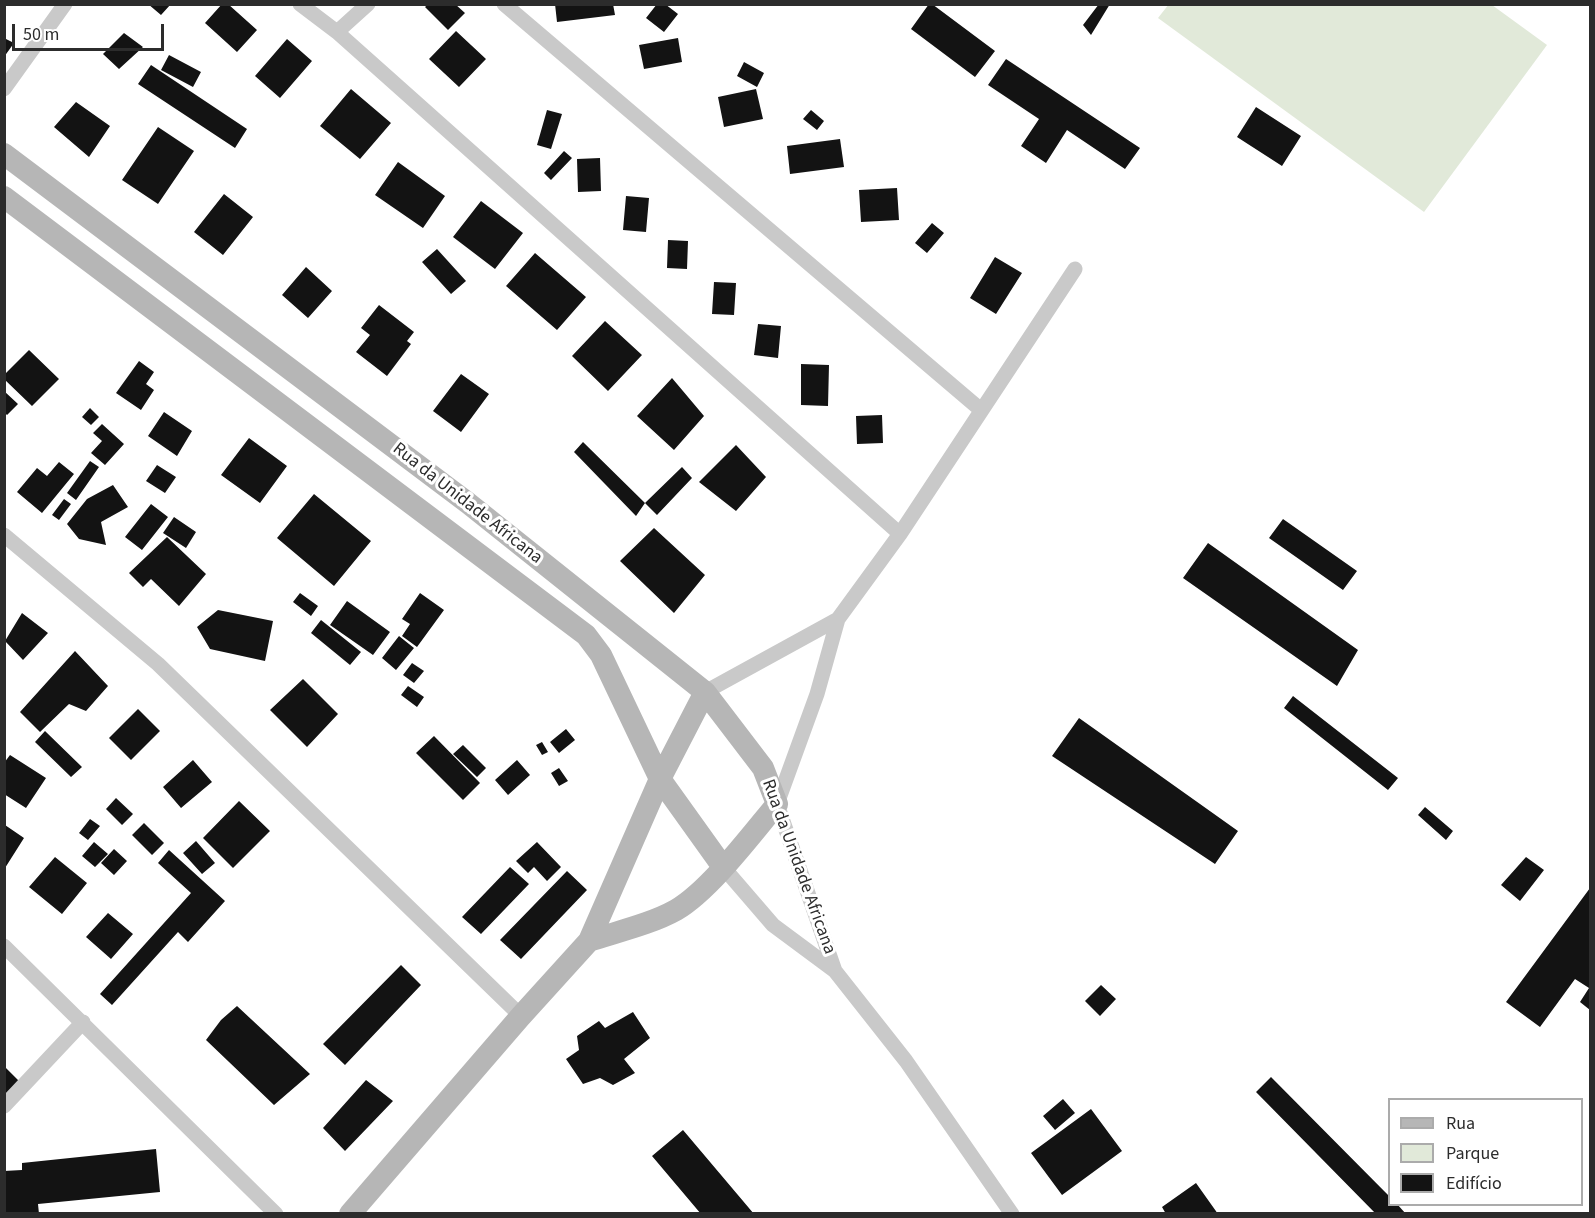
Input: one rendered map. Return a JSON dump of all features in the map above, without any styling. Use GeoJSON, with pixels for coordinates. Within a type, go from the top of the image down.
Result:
{"type":"FeatureCollection","features":[{"type":"Feature","properties":{"kind":"street"},"geometry":{"type":"LineString","coordinates":[[4,89],[65,4]]}},
{"type":"Feature","properties":{"kind":"street"},"geometry":{"type":"LineString","coordinates":[[300,4],[337,32],[900,534]]}},
{"type":"Feature","properties":{"kind":"street"},"geometry":{"type":"LineString","coordinates":[[337,32],[368,4]]}},
{"type":"Feature","properties":{"kind":"street"},"geometry":{"type":"LineString","coordinates":[[504,4],[981,410]]}},
{"type":"Feature","properties":{"kind":"street","name":"Rua da Unidade Africana"},"geometry":{"type":"LineString","coordinates":[[4,154],[468,503],[705,692],[762,768],[777,804],[835,971]]}},
{"type":"Feature","properties":{"kind":"street","name":"Rua da Unidade Africana"},"geometry":{"type":"LineString","coordinates":[[4,197],[586,635],[601,655],[660,779],[723,867],[773,925],[835,971]]}},
{"type":"Feature","properties":{"kind":"street"},"geometry":{"type":"LineString","coordinates":[[589,941],[676,910],[699,892],[723,867],[777,804],[818,694],[838,619],[900,534],[1076,269]]}},
{"type":"Feature","properties":{"kind":"street"},"geometry":{"type":"LineString","coordinates":[[4,535],[158,664],[521,1016]]}},
{"type":"Feature","properties":{"kind":"street"},"geometry":{"type":"LineString","coordinates":[[350,1214],[589,941],[660,779],[705,692],[838,619]]}},
{"type":"Feature","properties":{"kind":"street"},"geometry":{"type":"LineString","coordinates":[[4,946],[276,1214]]}},
{"type":"Feature","properties":{"kind":"street"},"geometry":{"type":"LineString","coordinates":[[835,971],[906,1061],[1012,1214]]}},
{"type":"Feature","properties":{"kind":"street"},"geometry":{"type":"LineString","coordinates":[[4,1106],[83,1022]]}},
{"type":"Feature","properties":{"kind":"green space"},"geometry":{"type":"Polygon","coordinates":[[[1169,4],[1492,5],[1547,45],[1424,212],[1158,18],[1169,4]]]}},
{"type":"Feature","properties":{"kind":"building"},"geometry":{"type":"Polygon","coordinates":[[[148,4],[171,4],[161,15],[148,4]]]}},
{"type":"Feature","properties":{"kind":"building"},"geometry":{"type":"Polygon","coordinates":[[[222,4],[228,4],[257,30],[237,52],[205,23],[222,4]]]}},
{"type":"Feature","properties":{"kind":"building"},"geometry":{"type":"Polygon","coordinates":[[[428,4],[455,4],[465,13],[448,30],[425,7],[428,4]]]}},
{"type":"Feature","properties":{"kind":"building"},"geometry":{"type":"Polygon","coordinates":[[[555,4],[613,4],[615,15],[557,22],[555,4]]]}},
{"type":"Feature","properties":{"kind":"building"},"geometry":{"type":"Polygon","coordinates":[[[657,4],[665,4],[678,14],[664,32],[646,18],[657,4]]]}},
{"type":"Feature","properties":{"kind":"building"},"geometry":{"type":"Polygon","coordinates":[[[929,4],[995,51],[975,77],[911,29],[929,4]]]}},
{"type":"Feature","properties":{"kind":"building"},"geometry":{"type":"Polygon","coordinates":[[[1099,4],[1110,4],[1091,35],[1083,25],[1099,4]]]}},
{"type":"Feature","properties":{"kind":"building"},"geometry":{"type":"Polygon","coordinates":[[[456,31],[486,59],[459,87],[429,59],[456,31]]]}},
{"type":"Feature","properties":{"kind":"building"},"geometry":{"type":"Polygon","coordinates":[[[124,33],[143,47],[119,69],[103,54],[124,33]]]}},
{"type":"Feature","properties":{"kind":"building"},"geometry":{"type":"Polygon","coordinates":[[[4,38],[14,43],[4,57],[4,38]]]}},
{"type":"Feature","properties":{"kind":"building"},"geometry":{"type":"Polygon","coordinates":[[[678,38],[682,62],[644,69],[639,45],[678,38]]]}},
{"type":"Feature","properties":{"kind":"building"},"geometry":{"type":"Polygon","coordinates":[[[287,39],[312,61],[280,98],[255,76],[287,39]]]}},
{"type":"Feature","properties":{"kind":"building"},"geometry":{"type":"Polygon","coordinates":[[[169,55],[201,72],[193,87],[161,70],[169,55]]]}},
{"type":"Feature","properties":{"kind":"building"},"geometry":{"type":"Polygon","coordinates":[[[1006,59],[1140,148],[1125,169],[1067,130],[1046,163],[1021,146],[1039,119],[988,85],[1006,59]]]}},
{"type":"Feature","properties":{"kind":"building"},"geometry":{"type":"Polygon","coordinates":[[[744,62],[764,73],[757,87],[737,76],[744,62]]]}},
{"type":"Feature","properties":{"kind":"building"},"geometry":{"type":"Polygon","coordinates":[[[151,65],[247,129],[235,148],[138,84],[151,65]]]}},
{"type":"Feature","properties":{"kind":"building"},"geometry":{"type":"Polygon","coordinates":[[[351,89],[391,123],[360,159],[320,126],[351,89]]]}},
{"type":"Feature","properties":{"kind":"building"},"geometry":{"type":"Polygon","coordinates":[[[756,89],[763,119],[724,127],[718,97],[756,89]]]}},
{"type":"Feature","properties":{"kind":"building"},"geometry":{"type":"Polygon","coordinates":[[[76,102],[110,126],[89,157],[54,127],[76,102]]]}},
{"type":"Feature","properties":{"kind":"building"},"geometry":{"type":"Polygon","coordinates":[[[1256,107],[1301,136],[1282,166],[1237,137],[1256,107]]]}},
{"type":"Feature","properties":{"kind":"building"},"geometry":{"type":"Polygon","coordinates":[[[547,110],[562,114],[551,149],[537,145],[547,110]]]}},
{"type":"Feature","properties":{"kind":"building"},"geometry":{"type":"Polygon","coordinates":[[[811,110],[824,121],[817,130],[803,119],[811,110]]]}},
{"type":"Feature","properties":{"kind":"building"},"geometry":{"type":"Polygon","coordinates":[[[158,127],[194,151],[158,204],[122,180],[158,127]]]}},
{"type":"Feature","properties":{"kind":"building"},"geometry":{"type":"Polygon","coordinates":[[[840,139],[844,167],[790,174],[787,146],[840,139]]]}},
{"type":"Feature","properties":{"kind":"building"},"geometry":{"type":"Polygon","coordinates":[[[564,151],[572,158],[551,180],[544,173],[564,151]]]}},
{"type":"Feature","properties":{"kind":"building"},"geometry":{"type":"Polygon","coordinates":[[[600,158],[601,191],[578,192],[577,159],[600,158]]]}},
{"type":"Feature","properties":{"kind":"building"},"geometry":{"type":"Polygon","coordinates":[[[398,162],[445,196],[423,228],[375,195],[398,162]]]}},
{"type":"Feature","properties":{"kind":"building"},"geometry":{"type":"Polygon","coordinates":[[[897,188],[899,220],[861,222],[859,190],[897,188]]]}},
{"type":"Feature","properties":{"kind":"building"},"geometry":{"type":"Polygon","coordinates":[[[224,194],[253,217],[223,255],[194,232],[224,194]]]}},
{"type":"Feature","properties":{"kind":"building"},"geometry":{"type":"Polygon","coordinates":[[[626,196],[649,198],[646,232],[623,230],[626,196]]]}},
{"type":"Feature","properties":{"kind":"building"},"geometry":{"type":"Polygon","coordinates":[[[481,201],[523,233],[495,269],[453,237],[481,201]]]}},
{"type":"Feature","properties":{"kind":"building"},"geometry":{"type":"Polygon","coordinates":[[[932,223],[944,233],[927,253],[915,243],[932,223]]]}},
{"type":"Feature","properties":{"kind":"building"},"geometry":{"type":"Polygon","coordinates":[[[668,240],[688,241],[687,269],[667,268],[668,240]]]}},
{"type":"Feature","properties":{"kind":"building"},"geometry":{"type":"Polygon","coordinates":[[[437,249],[466,281],[451,294],[422,262],[437,249]]]}},
{"type":"Feature","properties":{"kind":"building"},"geometry":{"type":"Polygon","coordinates":[[[535,253],[586,297],[557,330],[506,286],[535,253]]]}},
{"type":"Feature","properties":{"kind":"building"},"geometry":{"type":"Polygon","coordinates":[[[995,257],[1022,273],[996,314],[970,298],[995,257]]]}},
{"type":"Feature","properties":{"kind":"building"},"geometry":{"type":"Polygon","coordinates":[[[306,267],[332,291],[308,318],[282,295],[306,267]]]}},
{"type":"Feature","properties":{"kind":"building"},"geometry":{"type":"Polygon","coordinates":[[[714,282],[736,283],[734,315],[712,314],[714,282]]]}},
{"type":"Feature","properties":{"kind":"building"},"geometry":{"type":"Polygon","coordinates":[[[379,305],[414,332],[407,341],[411,344],[387,376],[356,352],[370,335],[361,328],[379,305]]]}},
{"type":"Feature","properties":{"kind":"building"},"geometry":{"type":"Polygon","coordinates":[[[605,321],[642,355],[608,391],[572,356],[605,321]]]}},
{"type":"Feature","properties":{"kind":"building"},"geometry":{"type":"Polygon","coordinates":[[[758,324],[781,326],[778,358],[754,355],[758,324]]]}},
{"type":"Feature","properties":{"kind":"building"},"geometry":{"type":"Polygon","coordinates":[[[29,350],[59,379],[32,406],[4,379],[4,375],[29,350]]]}},
{"type":"Feature","properties":{"kind":"building"},"geometry":{"type":"Polygon","coordinates":[[[139,361],[154,372],[146,384],[154,390],[141,410],[116,393],[139,361]]]}},
{"type":"Feature","properties":{"kind":"building"},"geometry":{"type":"Polygon","coordinates":[[[801,364],[829,365],[828,406],[801,405],[801,364]]]}},
{"type":"Feature","properties":{"kind":"building"},"geometry":{"type":"Polygon","coordinates":[[[461,374],[489,394],[461,432],[433,411],[461,374]]]}},
{"type":"Feature","properties":{"kind":"building"},"geometry":{"type":"Polygon","coordinates":[[[672,378],[704,416],[674,450],[637,416],[672,378]]]}},
{"type":"Feature","properties":{"kind":"building"},"geometry":{"type":"Polygon","coordinates":[[[4,391],[18,404],[7,415],[4,412],[4,391]]]}},
{"type":"Feature","properties":{"kind":"building"},"geometry":{"type":"Polygon","coordinates":[[[90,408],[99,417],[91,425],[82,417],[90,408]]]}},
{"type":"Feature","properties":{"kind":"building"},"geometry":{"type":"Polygon","coordinates":[[[164,412],[192,431],[177,456],[148,436],[164,412]]]}},
{"type":"Feature","properties":{"kind":"building"},"geometry":{"type":"Polygon","coordinates":[[[882,415],[883,443],[857,444],[856,416],[882,415]]]}},
{"type":"Feature","properties":{"kind":"building"},"geometry":{"type":"Polygon","coordinates":[[[102,424],[124,444],[105,465],[91,453],[102,441],[93,433],[102,424]]]}},
{"type":"Feature","properties":{"kind":"building"},"geometry":{"type":"Polygon","coordinates":[[[249,438],[287,466],[260,503],[221,475],[249,438]]]}},
{"type":"Feature","properties":{"kind":"building"},"geometry":{"type":"Polygon","coordinates":[[[583,442],[645,503],[636,516],[574,452],[583,442]]]}},
{"type":"Feature","properties":{"kind":"building"},"geometry":{"type":"Polygon","coordinates":[[[736,445],[766,477],[736,511],[699,482],[736,445]]]}},
{"type":"Feature","properties":{"kind":"building"},"geometry":{"type":"Polygon","coordinates":[[[90,461],[99,467],[76,500],[67,493],[90,461]]]}},
{"type":"Feature","properties":{"kind":"building"},"geometry":{"type":"Polygon","coordinates":[[[59,462],[74,474],[42,513],[17,492],[37,468],[47,476],[59,462]]]}},
{"type":"Feature","properties":{"kind":"building"},"geometry":{"type":"Polygon","coordinates":[[[157,465],[176,477],[165,493],[146,481],[157,465]]]}},
{"type":"Feature","properties":{"kind":"building"},"geometry":{"type":"Polygon","coordinates":[[[682,467],[692,478],[657,515],[645,503],[682,467]]]}},
{"type":"Feature","properties":{"kind":"building"},"geometry":{"type":"Polygon","coordinates":[[[113,485],[128,507],[101,522],[106,545],[79,539],[67,524],[87,499],[113,485]]]}},
{"type":"Feature","properties":{"kind":"building"},"geometry":{"type":"Polygon","coordinates":[[[314,494],[371,541],[334,586],[277,538],[314,494]]]}},
{"type":"Feature","properties":{"kind":"building"},"geometry":{"type":"Polygon","coordinates":[[[64,499],[71,504],[59,520],[52,515],[64,499]]]}},
{"type":"Feature","properties":{"kind":"building"},"geometry":{"type":"Polygon","coordinates":[[[151,504],[168,517],[142,550],[125,537],[151,504]]]}},
{"type":"Feature","properties":{"kind":"building"},"geometry":{"type":"Polygon","coordinates":[[[174,517],[196,532],[186,548],[163,533],[174,517]]]}},
{"type":"Feature","properties":{"kind":"building"},"geometry":{"type":"Polygon","coordinates":[[[1283,519],[1357,571],[1343,590],[1269,538],[1283,519]]]}},
{"type":"Feature","properties":{"kind":"building"},"geometry":{"type":"Polygon","coordinates":[[[654,528],[705,575],[674,613],[620,561],[654,528]]]}},
{"type":"Feature","properties":{"kind":"building"},"geometry":{"type":"Polygon","coordinates":[[[167,537],[206,574],[179,606],[151,579],[143,587],[129,573],[167,537]]]}},
{"type":"Feature","properties":{"kind":"building"},"geometry":{"type":"Polygon","coordinates":[[[1208,543],[1358,650],[1337,686],[1183,578],[1208,543]]]}},
{"type":"Feature","properties":{"kind":"building"},"geometry":{"type":"Polygon","coordinates":[[[300,593],[318,606],[311,616],[293,602],[300,593]]]}},
{"type":"Feature","properties":{"kind":"building"},"geometry":{"type":"Polygon","coordinates":[[[420,593],[444,610],[417,647],[402,636],[410,624],[402,619],[420,593]]]}},
{"type":"Feature","properties":{"kind":"building"},"geometry":{"type":"Polygon","coordinates":[[[347,601],[390,632],[373,655],[330,625],[347,601]]]}},
{"type":"Feature","properties":{"kind":"building"},"geometry":{"type":"Polygon","coordinates":[[[218,610],[273,621],[265,661],[210,649],[197,627],[218,610]]]}},
{"type":"Feature","properties":{"kind":"building"},"geometry":{"type":"Polygon","coordinates":[[[22,613],[48,633],[23,660],[5,641],[22,613]]]}},
{"type":"Feature","properties":{"kind":"building"},"geometry":{"type":"Polygon","coordinates":[[[321,620],[361,652],[350,665],[311,633],[321,620]]]}},
{"type":"Feature","properties":{"kind":"building"},"geometry":{"type":"Polygon","coordinates":[[[399,636],[414,648],[396,670],[382,658],[399,636]]]}},
{"type":"Feature","properties":{"kind":"building"},"geometry":{"type":"Polygon","coordinates":[[[75,651],[108,686],[86,711],[69,704],[40,732],[20,712],[75,651]]]}},
{"type":"Feature","properties":{"kind":"building"},"geometry":{"type":"Polygon","coordinates":[[[412,663],[424,671],[414,683],[403,675],[412,663]]]}},
{"type":"Feature","properties":{"kind":"building"},"geometry":{"type":"Polygon","coordinates":[[[303,679],[338,714],[307,747],[270,710],[303,679]]]}},
{"type":"Feature","properties":{"kind":"building"},"geometry":{"type":"Polygon","coordinates":[[[408,686],[424,697],[417,707],[401,695],[408,686]]]}},
{"type":"Feature","properties":{"kind":"building"},"geometry":{"type":"Polygon","coordinates":[[[1293,696],[1398,778],[1388,790],[1284,708],[1293,696]]]}},
{"type":"Feature","properties":{"kind":"building"},"geometry":{"type":"Polygon","coordinates":[[[138,709],[160,731],[131,760],[109,738],[138,709]]]}},
{"type":"Feature","properties":{"kind":"building"},"geometry":{"type":"Polygon","coordinates":[[[1079,718],[1238,831],[1215,864],[1052,756],[1079,718]]]}},
{"type":"Feature","properties":{"kind":"building"},"geometry":{"type":"Polygon","coordinates":[[[566,729],[575,740],[559,753],[550,742],[566,729]]]}},
{"type":"Feature","properties":{"kind":"building"},"geometry":{"type":"Polygon","coordinates":[[[45,731],[82,767],[71,777],[35,742],[45,731]]]}},
{"type":"Feature","properties":{"kind":"building"},"geometry":{"type":"Polygon","coordinates":[[[434,736],[480,783],[463,800],[416,753],[434,736]]]}},
{"type":"Feature","properties":{"kind":"building"},"geometry":{"type":"Polygon","coordinates":[[[542,742],[548,752],[542,755],[536,745],[542,742]]]}},
{"type":"Feature","properties":{"kind":"building"},"geometry":{"type":"Polygon","coordinates":[[[463,745],[486,768],[477,777],[453,754],[463,745]]]}},
{"type":"Feature","properties":{"kind":"building"},"geometry":{"type":"Polygon","coordinates":[[[10,755],[46,778],[26,808],[4,794],[4,763],[10,755]]]}},
{"type":"Feature","properties":{"kind":"building"},"geometry":{"type":"Polygon","coordinates":[[[193,760],[212,782],[181,808],[163,787],[193,760]]]}},
{"type":"Feature","properties":{"kind":"building"},"geometry":{"type":"Polygon","coordinates":[[[517,760],[530,775],[508,795],[495,780],[517,760]]]}},
{"type":"Feature","properties":{"kind":"building"},"geometry":{"type":"Polygon","coordinates":[[[559,768],[568,781],[559,786],[551,773],[559,768]]]}},
{"type":"Feature","properties":{"kind":"building"},"geometry":{"type":"Polygon","coordinates":[[[116,798],[133,814],[122,825],[106,809],[116,798]]]}},
{"type":"Feature","properties":{"kind":"building"},"geometry":{"type":"Polygon","coordinates":[[[239,801],[270,831],[233,868],[203,838],[239,801]]]}},
{"type":"Feature","properties":{"kind":"building"},"geometry":{"type":"Polygon","coordinates":[[[1425,807],[1453,831],[1446,840],[1418,815],[1425,807]]]}},
{"type":"Feature","properties":{"kind":"building"},"geometry":{"type":"Polygon","coordinates":[[[90,819],[100,826],[88,840],[79,833],[90,819]]]}},
{"type":"Feature","properties":{"kind":"building"},"geometry":{"type":"Polygon","coordinates":[[[144,823],[164,843],[152,855],[132,835],[144,823]]]}},
{"type":"Feature","properties":{"kind":"building"},"geometry":{"type":"Polygon","coordinates":[[[5,825],[24,838],[5,868],[5,825]]]}},
{"type":"Feature","properties":{"kind":"building"},"geometry":{"type":"Polygon","coordinates":[[[196,841],[215,863],[202,874],[183,853],[196,841]]]}},
{"type":"Feature","properties":{"kind":"building"},"geometry":{"type":"Polygon","coordinates":[[[94,842],[108,854],[95,867],[82,856],[94,842]]]}},
{"type":"Feature","properties":{"kind":"building"},"geometry":{"type":"Polygon","coordinates":[[[537,842],[561,867],[547,881],[534,867],[528,873],[516,861],[537,842]]]}},
{"type":"Feature","properties":{"kind":"building"},"geometry":{"type":"Polygon","coordinates":[[[114,849],[127,861],[114,875],[101,863],[114,849]]]}},
{"type":"Feature","properties":{"kind":"building"},"geometry":{"type":"Polygon","coordinates":[[[169,850],[225,901],[188,942],[178,932],[112,1005],[100,994],[191,893],[158,863],[169,850]]]}},
{"type":"Feature","properties":{"kind":"building"},"geometry":{"type":"Polygon","coordinates":[[[55,857],[87,883],[62,914],[29,887],[55,857]]]}},
{"type":"Feature","properties":{"kind":"building"},"geometry":{"type":"Polygon","coordinates":[[[1526,857],[1544,870],[1520,901],[1501,885],[1526,857]]]}},
{"type":"Feature","properties":{"kind":"building"},"geometry":{"type":"Polygon","coordinates":[[[510,867],[529,884],[481,934],[462,917],[510,867]]]}},
{"type":"Feature","properties":{"kind":"building"},"geometry":{"type":"Polygon","coordinates":[[[567,871],[587,890],[521,959],[500,940],[567,871]]]}},
{"type":"Feature","properties":{"kind":"building"},"geometry":{"type":"Polygon","coordinates":[[[1590,888],[1590,1010],[1580,1002],[1589,988],[1575,979],[1540,1027],[1506,1002],[1590,888]]]}},
{"type":"Feature","properties":{"kind":"building"},"geometry":{"type":"Polygon","coordinates":[[[108,913],[133,934],[111,959],[86,937],[108,913]]]}},
{"type":"Feature","properties":{"kind":"building"},"geometry":{"type":"Polygon","coordinates":[[[401,965],[421,985],[345,1065],[323,1044],[401,965]]]}},
{"type":"Feature","properties":{"kind":"building"},"geometry":{"type":"Polygon","coordinates":[[[1101,985],[1116,999],[1100,1016],[1085,1001],[1101,985]]]}},
{"type":"Feature","properties":{"kind":"building"},"geometry":{"type":"Polygon","coordinates":[[[237,1006],[310,1074],[274,1105],[206,1040],[221,1020],[237,1006]]]}},
{"type":"Feature","properties":{"kind":"building"},"geometry":{"type":"Polygon","coordinates":[[[633,1012],[650,1038],[624,1059],[635,1073],[613,1085],[600,1078],[583,1084],[566,1059],[579,1050],[577,1036],[599,1021],[605,1028],[633,1012]]]}},
{"type":"Feature","properties":{"kind":"building"},"geometry":{"type":"Polygon","coordinates":[[[4,1066],[19,1081],[4,1096],[4,1066]]]}},
{"type":"Feature","properties":{"kind":"building"},"geometry":{"type":"Polygon","coordinates":[[[1271,1077],[1388,1195],[1388,1206],[1399,1206],[1406,1214],[1376,1214],[1256,1092],[1271,1077]]]}},
{"type":"Feature","properties":{"kind":"building"},"geometry":{"type":"Polygon","coordinates":[[[366,1080],[393,1101],[345,1151],[323,1128],[366,1080]]]}},
{"type":"Feature","properties":{"kind":"building"},"geometry":{"type":"Polygon","coordinates":[[[1063,1099],[1075,1113],[1055,1130],[1043,1116],[1063,1099]]]}},
{"type":"Feature","properties":{"kind":"building"},"geometry":{"type":"Polygon","coordinates":[[[1091,1109],[1122,1151],[1062,1195],[1031,1153],[1091,1109]]]}},
{"type":"Feature","properties":{"kind":"building"},"geometry":{"type":"Polygon","coordinates":[[[683,1130],[754,1214],[701,1214],[652,1156],[683,1130]]]}},
{"type":"Feature","properties":{"kind":"building"},"geometry":{"type":"Polygon","coordinates":[[[156,1149],[160,1192],[38,1204],[39,1214],[4,1214],[4,1171],[22,1170],[22,1163],[156,1149]]]}},
{"type":"Feature","properties":{"kind":"building"},"geometry":{"type":"Polygon","coordinates":[[[1196,1183],[1218,1214],[1166,1214],[1162,1207],[1196,1183]]]}}]}
